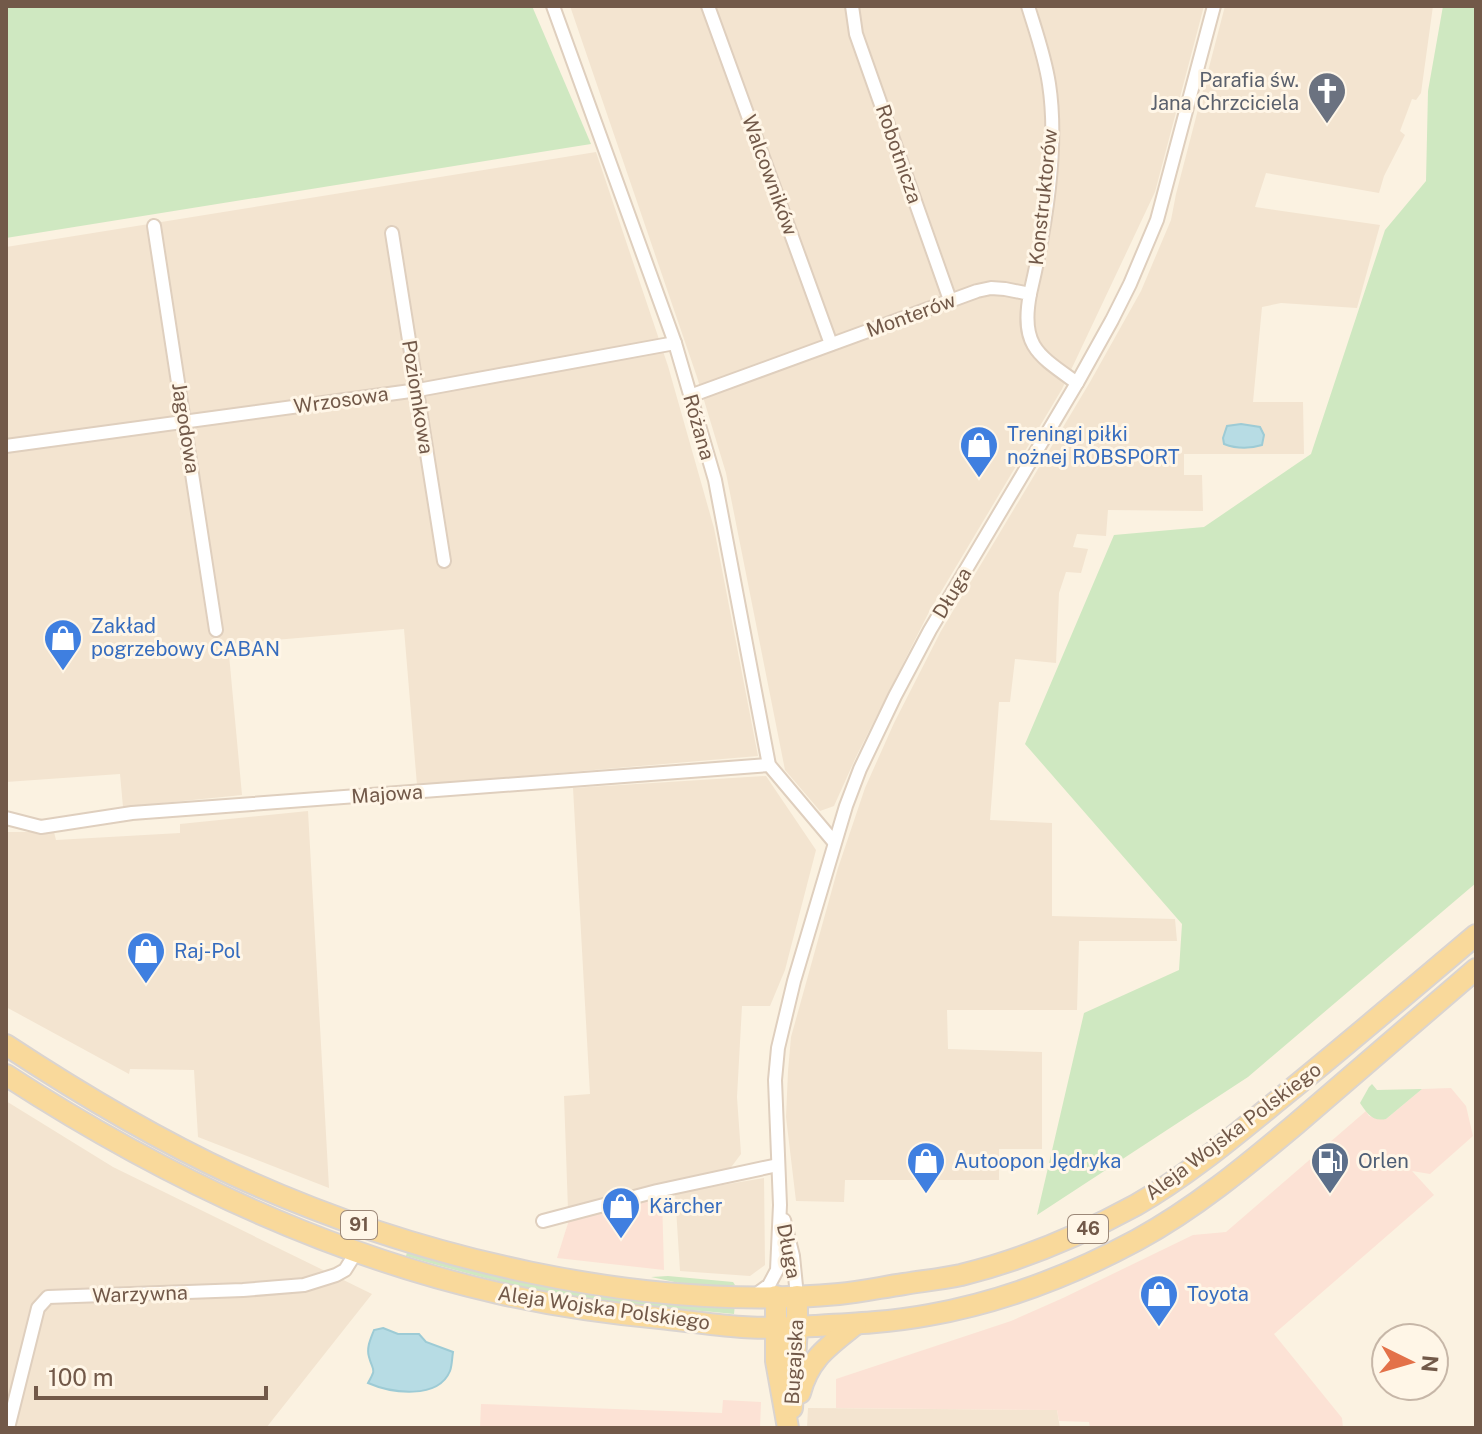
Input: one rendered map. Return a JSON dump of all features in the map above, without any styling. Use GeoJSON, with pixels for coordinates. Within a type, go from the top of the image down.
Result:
{"type":"FeatureCollection","features":[{"type":"Feature","properties":{"kind":"main road","name":"Aleja Wojska Polskiego"},"geometry":{"type":"LineString","coordinates":[[6,1045],[101,1106],[208,1162],[291,1199],[398,1238],[502,1266],[583,1282],[675,1293],[787,1296],[847,1293],[978,1270],[1062,1241],[1137,1204],[1247,1127],[1476,935]]}},
{"type":"Feature","properties":{"kind":"main road","name":"Aleja Wojska Polskiego"},"geometry":{"type":"LineString","coordinates":[[6,1075],[107,1138],[223,1198],[357,1251],[469,1285],[540,1301],[744,1327],[856,1324],[929,1315],[995,1299],[1069,1273],[1139,1239],[1211,1192],[1259,1155],[1476,969]]}},
{"type":"Feature","properties":{"kind":"main road","name":"Bugajska"},"geometry":{"type":"LineString","coordinates":[[787,1296],[797,1327],[790,1428]]}},
{"type":"Feature","properties":{"kind":"main road","name":"Bugajska"},"geometry":{"type":"LineString","coordinates":[[787,1296],[776,1327],[776,1361],[790,1428]]}},
{"type":"Feature","properties":{"kind":"main road"},"geometry":{"type":"LineString","coordinates":[[790,1428],[808,1370],[822,1353],[856,1324]]}},
{"type":"Feature","properties":{"kind":"street","name":"Różana"},"geometry":{"type":"LineString","coordinates":[[553,6],[675,343],[715,480],[769,765],[834,842]]}},
{"type":"Feature","properties":{"kind":"street","name":"Walcowników"},"geometry":{"type":"LineString","coordinates":[[708,6],[831,344]]}},
{"type":"Feature","properties":{"kind":"street","name":"Robotnicza"},"geometry":{"type":"LineString","coordinates":[[852,6],[856,34],[950,300]]}},
{"type":"Feature","properties":{"kind":"street","name":"Konstruktorów"},"geometry":{"type":"LineString","coordinates":[[1028,6],[1050,86],[1052,122],[1040,252],[1030,294]]}},
{"type":"Feature","properties":{"kind":"street","name":"Długa"},"geometry":{"type":"LineString","coordinates":[[754,1296],[769,1285],[777,1270],[780,1205],[775,1080],[778,1048],[788,1002],[834,842],[860,769],[930,630],[1077,383],[1118,308],[1157,220],[1214,6]]}},
{"type":"Feature","properties":{"kind":"street","name":"Jagodowa"},"geometry":{"type":"LineString","coordinates":[[154,226],[216,630]]}},
{"type":"Feature","properties":{"kind":"street","name":"Poziomkowa"},"geometry":{"type":"LineString","coordinates":[[392,233],[444,561]]}},
{"type":"Feature","properties":{"kind":"street","name":"Monterów"},"geometry":{"type":"LineString","coordinates":[[690,396],[977,291],[991,288],[1030,294]]}},
{"type":"Feature","properties":{"kind":"street"},"geometry":{"type":"LineString","coordinates":[[1030,294],[1026,312],[1032,344],[1047,361],[1077,383]]}},
{"type":"Feature","properties":{"kind":"street","name":"Wrzosowa"},"geometry":{"type":"LineString","coordinates":[[6,446],[418,390],[675,343]]}},
{"type":"Feature","properties":{"kind":"street","name":"Majowa"},"geometry":{"type":"LineString","coordinates":[[6,818],[41,827],[132,813],[769,765]]}},
{"type":"Feature","properties":{"kind":"street"},"geometry":{"type":"LineString","coordinates":[[543,1221],[657,1191],[778,1165]]}},
{"type":"Feature","properties":{"kind":"street","name":"Długa"},"geometry":{"type":"LineString","coordinates":[[780,1205],[793,1256],[787,1296]]}},
{"type":"Feature","properties":{"kind":"street","name":"Warzywna"},"geometry":{"type":"LineString","coordinates":[[8,1428],[38,1308],[48,1297],[304,1285],[336,1275],[349,1266],[357,1251]]}},
{"type":"Feature","properties":{"kind":"shaded area"},"geometry":{"type":"Polygon","coordinates":[[[570,6],[1204,6],[1155,192],[1062,389],[929,612],[834,806],[820,811],[785,770],[726,473],[697,377],[570,6]]]}},
{"type":"Feature","properties":{"kind":"shaded area"},"geometry":{"type":"Polygon","coordinates":[[[1225,6],[1433,6],[1421,93],[1416,100],[1412,99],[1400,131],[1405,135],[1379,193],[1266,173],[1255,207],[1380,225],[1357,308],[1281,303],[1262,307],[1253,402],[1303,402],[1304,454],[1184,454],[1184,475],[1202,475],[1203,511],[1108,510],[1106,536],[1077,534],[1073,547],[1088,549],[1081,573],[1066,572],[1059,593],[1056,663],[1015,659],[1010,702],[999,702],[990,820],[1052,823],[1052,916],[1175,919],[1177,941],[1079,941],[1077,1010],[947,1010],[948,1049],[1042,1052],[1042,1149],[999,1149],[999,1180],[845,1180],[844,1202],[796,1201],[786,1117],[791,1037],[838,868],[865,788],[941,631],[1141,291],[1171,220],[1225,6]]]}},
{"type":"Feature","properties":{"kind":"shaded area"},"geometry":{"type":"Polygon","coordinates":[[[596,152],[668,366],[714,528],[758,756],[417,785],[404,629],[228,644],[242,795],[123,807],[120,774],[6,782],[6,247],[596,152]]]}},
{"type":"Feature","properties":{"kind":"shaded area"},"geometry":{"type":"Polygon","coordinates":[[[766,776],[816,850],[785,970],[770,1006],[742,1006],[737,1097],[741,1154],[729,1170],[568,1210],[564,1096],[590,1094],[573,788],[766,776]]]}},
{"type":"Feature","properties":{"kind":"shaded area"},"geometry":{"type":"Polygon","coordinates":[[[308,811],[329,1188],[198,1137],[194,1070],[130,1069],[129,1074],[6,1007],[6,832],[54,832],[56,840],[180,833],[180,824],[308,811]]]}},
{"type":"Feature","properties":{"kind":"shaded area"},"geometry":{"type":"Polygon","coordinates":[[[1451,1088],[1466,1106],[1473,1136],[1430,1174],[1412,1171],[1434,1195],[1274,1334],[1342,1418],[1343,1428],[1090,1428],[1089,1422],[1059,1421],[1057,1410],[836,1408],[836,1379],[1011,1321],[1193,1235],[1226,1232],[1366,1111],[1369,1116],[1386,1119],[1422,1089],[1451,1088]]]}},
{"type":"Feature","properties":{"kind":"shaded area"},"geometry":{"type":"Polygon","coordinates":[[[6,1101],[113,1167],[372,1294],[266,1428],[6,1428],[6,1101]]]}},
{"type":"Feature","properties":{"kind":"shaded area"},"geometry":{"type":"Polygon","coordinates":[[[764,1178],[765,1265],[750,1276],[680,1271],[675,1193],[764,1178]]]}},
{"type":"Feature","properties":{"kind":"shaded area"},"geometry":{"type":"Polygon","coordinates":[[[662,1197],[664,1270],[557,1258],[569,1220],[662,1197]]]}},
{"type":"Feature","properties":{"kind":"shaded area"},"geometry":{"type":"Polygon","coordinates":[[[723,1400],[761,1402],[760,1428],[480,1428],[481,1404],[722,1413],[723,1400]]]}},
{"type":"Feature","properties":{"kind":"shaded area"},"geometry":{"type":"Polygon","coordinates":[[[808,1408],[1057,1410],[1060,1428],[807,1428],[808,1408]]]}},
{"type":"Feature","properties":{"kind":"green space"},"geometry":{"type":"Polygon","coordinates":[[[6,6],[532,6],[591,144],[6,238],[6,6]]]}},
{"type":"Feature","properties":{"kind":"green space"},"geometry":{"type":"Polygon","coordinates":[[[1443,6],[1476,6],[1476,883],[1248,1077],[1037,1215],[1084,1013],[1179,970],[1182,924],[1025,744],[1114,535],[1204,527],[1311,454],[1385,230],[1426,181],[1428,91],[1443,6]]]}},
{"type":"Feature","properties":{"kind":"green space"},"geometry":{"type":"Polygon","coordinates":[[[1372,1084],[1377,1090],[1422,1089],[1386,1119],[1377,1119],[1370,1116],[1360,1103],[1372,1084]]]}},
{"type":"Feature","properties":{"kind":"green space"},"geometry":{"type":"Polygon","coordinates":[[[408,1249],[464,1265],[735,1304],[734,1314],[550,1293],[406,1256],[408,1249]]]}},
{"type":"Feature","properties":{"kind":"green space"},"geometry":{"type":"Polygon","coordinates":[[[651,1277],[733,1282],[735,1285],[684,1284],[651,1277]]]}},
{"type":"Feature","properties":{"kind":"water"},"geometry":{"type":"Polygon","coordinates":[[[1241,424],[1260,427],[1264,435],[1262,445],[1243,448],[1224,444],[1227,426],[1241,424]]]}},
{"type":"Feature","properties":{"kind":"water"},"geometry":{"type":"Polygon","coordinates":[[[383,1328],[398,1334],[419,1334],[426,1342],[453,1352],[451,1369],[444,1380],[435,1387],[413,1392],[368,1383],[373,1372],[368,1354],[369,1343],[374,1330],[383,1328]]]}},
{"type":"Feature","properties":{"kind":"place","name":"Parafia św. Jana Chrzciciela"},"geometry":{"type":"Point","coordinates":[1327,125]}},
{"type":"Feature","properties":{"kind":"place","name":"Treningi piłki nożnej ROBSPORT"},"geometry":{"type":"Point","coordinates":[979,479]}},
{"type":"Feature","properties":{"kind":"place","name":"Zakład pogrzebowy CABAN"},"geometry":{"type":"Point","coordinates":[63,672]}},
{"type":"Feature","properties":{"kind":"place","name":"Raj-Pol"},"geometry":{"type":"Point","coordinates":[146,985]}},
{"type":"Feature","properties":{"kind":"place","name":"Autoopon Jędryka"},"geometry":{"type":"Point","coordinates":[926,1195]}},
{"type":"Feature","properties":{"kind":"place","name":"Orlen"},"geometry":{"type":"Point","coordinates":[1330,1195]}},
{"type":"Feature","properties":{"kind":"place","name":"Kärcher"},"geometry":{"type":"Point","coordinates":[621,1240]}},
{"type":"Feature","properties":{"kind":"place","name":"Toyota"},"geometry":{"type":"Point","coordinates":[1159,1328]}}]}
